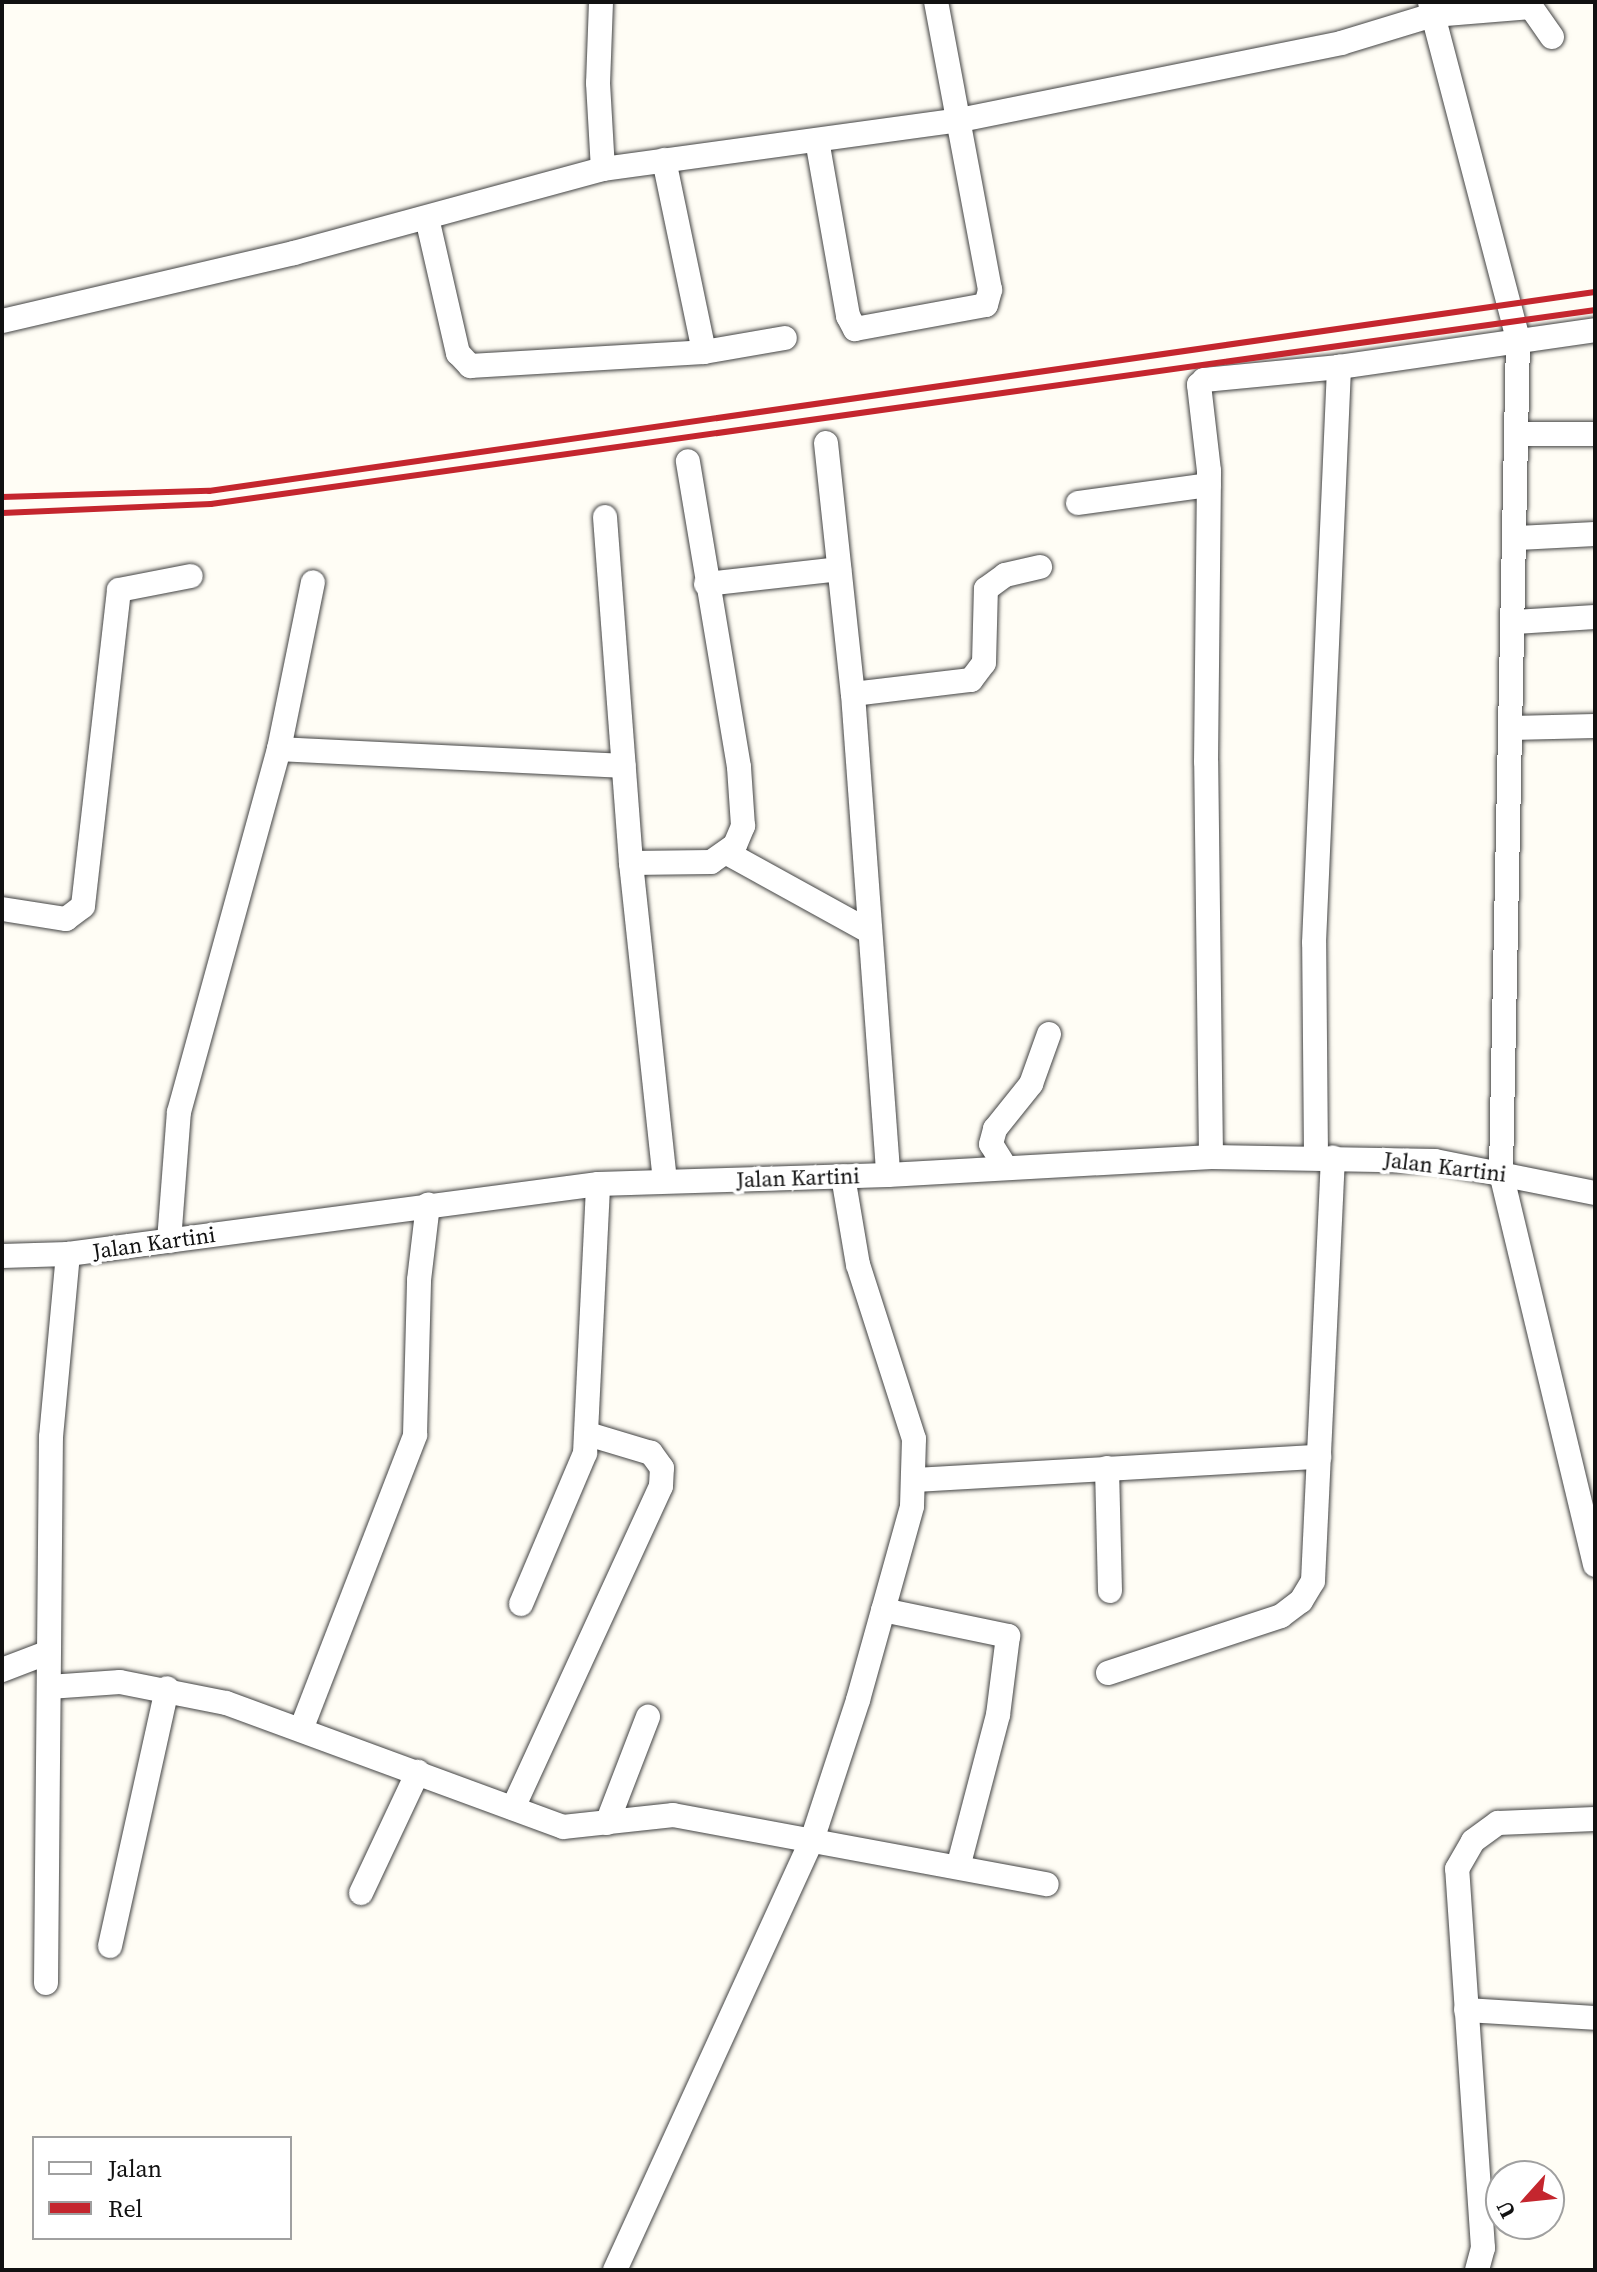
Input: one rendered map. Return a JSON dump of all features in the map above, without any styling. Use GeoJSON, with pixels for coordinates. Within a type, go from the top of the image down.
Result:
{"type":"FeatureCollection","features":[{"type":"Feature","properties":{"kind":"street"},"geometry":{"type":"LineString","coordinates":[[601,2],[598,83],[603,169]]}},
{"type":"Feature","properties":{"kind":"street"},"geometry":{"type":"LineString","coordinates":[[817,140],[848,316],[855,329],[866,330],[980,310],[988,300],[936,2]]}},
{"type":"Feature","properties":{"kind":"street"},"geometry":{"type":"LineString","coordinates":[[2,321],[427,218],[603,169],[955,121],[1341,43],[1432,8],[1531,7],[1552,37]]}},
{"type":"Feature","properties":{"kind":"street"},"geometry":{"type":"LineString","coordinates":[[1432,8],[1518,339],[1518,538],[1501,1173],[1595,1565]]}},
{"type":"Feature","properties":{"kind":"street"},"geometry":{"type":"LineString","coordinates":[[664,160],[704,352]]}},
{"type":"Feature","properties":{"kind":"street"},"geometry":{"type":"LineString","coordinates":[[427,218],[458,353],[470,366],[704,352],[785,338]]}},
{"type":"Feature","properties":{"kind":"street"},"geometry":{"type":"LineString","coordinates":[[1211,1157],[1206,762],[1209,485],[1199,396],[1204,380],[1339,367],[1595,330]]}},
{"type":"Feature","properties":{"kind":"street"},"geometry":{"type":"LineString","coordinates":[[1108,1673],[1281,1616],[1301,1601],[1313,1581],[1319,1457],[1325,1156],[1314,943],[1339,367]]}},
{"type":"Feature","properties":{"kind":"street"},"geometry":{"type":"LineString","coordinates":[[1520,434],[1595,434]]}},
{"type":"Feature","properties":{"kind":"street"},"geometry":{"type":"LineString","coordinates":[[826,443],[853,694],[888,1175]]}},
{"type":"Feature","properties":{"kind":"street"},"geometry":{"type":"LineString","coordinates":[[631,863],[711,862],[727,853],[743,826],[743,793],[688,461]]}},
{"type":"Feature","properties":{"kind":"street"},"geometry":{"type":"LineString","coordinates":[[1078,503],[1209,485]]}},
{"type":"Feature","properties":{"kind":"street"},"geometry":{"type":"LineString","coordinates":[[605,517],[631,863],[665,1180]]}},
{"type":"Feature","properties":{"kind":"street"},"geometry":{"type":"LineString","coordinates":[[1518,538],[1595,534]]}},
{"type":"Feature","properties":{"kind":"street"},"geometry":{"type":"LineString","coordinates":[[853,694],[971,680],[984,663],[986,589],[1005,575],[1040,567]]}},
{"type":"Feature","properties":{"kind":"street"},"geometry":{"type":"LineString","coordinates":[[706,584],[839,569]]}},
{"type":"Feature","properties":{"kind":"street"},"geometry":{"type":"LineString","coordinates":[[2,909],[66,919],[83,906],[118,594],[124,585],[191,576]]}},
{"type":"Feature","properties":{"kind":"street"},"geometry":{"type":"LineString","coordinates":[[169,1241],[179,1112],[279,749],[313,582]]}},
{"type":"Feature","properties":{"kind":"street"},"geometry":{"type":"LineString","coordinates":[[1515,622],[1595,617]]}},
{"type":"Feature","properties":{"kind":"street"},"geometry":{"type":"LineString","coordinates":[[1511,728],[1595,726]]}},
{"type":"Feature","properties":{"kind":"street"},"geometry":{"type":"LineString","coordinates":[[279,749],[624,766]]}},
{"type":"Feature","properties":{"kind":"street"},"geometry":{"type":"LineString","coordinates":[[727,853],[870,932]]}},
{"type":"Feature","properties":{"kind":"street"},"geometry":{"type":"LineString","coordinates":[[1006,1168],[991,1144],[995,1129],[1031,1084],[1049,1034]]}},
{"type":"Feature","properties":{"kind":"street","name":"Jalan Kartini"},"geometry":{"type":"LineString","coordinates":[[2,1256],[68,1254],[598,1184],[888,1175],[1211,1157],[1325,1156],[1435,1161],[1595,1193]]}},
{"type":"Feature","properties":{"kind":"street"},"geometry":{"type":"LineString","coordinates":[[615,2270],[812,1840],[883,1610],[914,1480],[914,1439],[858,1265],[843,1176]]}},
{"type":"Feature","properties":{"kind":"street"},"geometry":{"type":"LineString","coordinates":[[521,1604],[578,1473],[588,1434],[598,1184]]}},
{"type":"Feature","properties":{"kind":"street"},"geometry":{"type":"LineString","coordinates":[[302,1727],[415,1435],[419,1280],[428,1205]]}},
{"type":"Feature","properties":{"kind":"street"},"geometry":{"type":"LineString","coordinates":[[46,1983],[51,1437],[68,1254]]}},
{"type":"Feature","properties":{"kind":"street"},"geometry":{"type":"LineString","coordinates":[[513,1808],[664,1474],[651,1453],[588,1434]]}},
{"type":"Feature","properties":{"kind":"street"},"geometry":{"type":"LineString","coordinates":[[914,1480],[1319,1457]]}},
{"type":"Feature","properties":{"kind":"street"},"geometry":{"type":"LineString","coordinates":[[1107,1468],[1110,1591]]}},
{"type":"Feature","properties":{"kind":"street"},"geometry":{"type":"LineString","coordinates":[[883,1610],[1008,1636],[998,1715],[959,1864]]}},
{"type":"Feature","properties":{"kind":"street"},"geometry":{"type":"LineString","coordinates":[[2,1670],[49,1652]]}},
{"type":"Feature","properties":{"kind":"street"},"geometry":{"type":"LineString","coordinates":[[49,1687],[120,1682],[167,1688],[302,1727],[563,1827],[673,1815],[959,1864],[1047,1884]]}},
{"type":"Feature","properties":{"kind":"street"},"geometry":{"type":"LineString","coordinates":[[110,1946],[167,1688]]}},
{"type":"Feature","properties":{"kind":"street"},"geometry":{"type":"LineString","coordinates":[[607,1823],[648,1717]]}},
{"type":"Feature","properties":{"kind":"street"},"geometry":{"type":"LineString","coordinates":[[361,1893],[375,1853],[418,1772]]}},
{"type":"Feature","properties":{"kind":"street"},"geometry":{"type":"LineString","coordinates":[[1477,2270],[1483,2248],[1457,1869],[1464,1853],[1484,1830],[1511,1819],[1595,1819]]}},
{"type":"Feature","properties":{"kind":"street"},"geometry":{"type":"LineString","coordinates":[[1466,2010],[1595,2018]]}},
{"type":"Feature","properties":{"kind":"railway"},"geometry":{"type":"LineString","coordinates":[[2,497],[209,491],[1595,292]]}},
{"type":"Feature","properties":{"kind":"railway"},"geometry":{"type":"LineString","coordinates":[[2,513],[211,504],[1595,310]]}}]}
